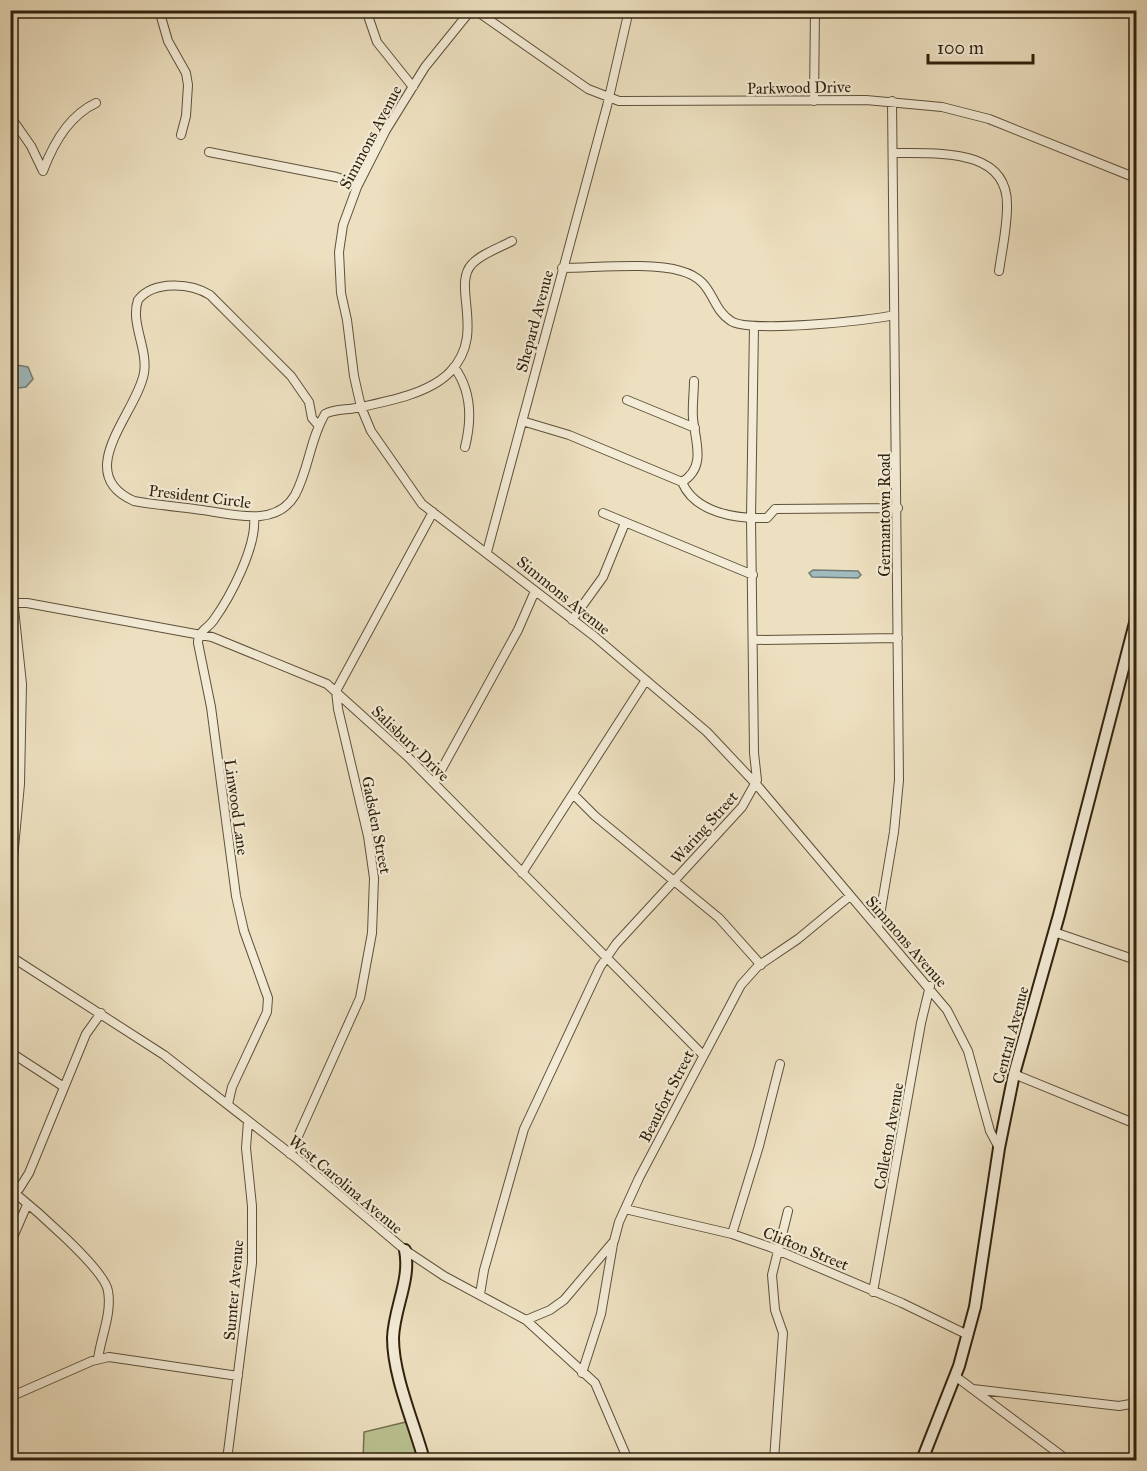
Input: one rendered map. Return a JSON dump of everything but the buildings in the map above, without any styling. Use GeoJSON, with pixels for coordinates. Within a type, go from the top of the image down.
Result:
{"type":"FeatureCollection","features":[{"type":"Feature","properties":{"kind":"street"},"geometry":{"type":"LineString","coordinates":[[159,10],[168,41],[186,72],[188,85],[186,116],[181,135]]}},
{"type":"Feature","properties":{"kind":"street","name":"Simmons Avenue"},"geometry":{"type":"LineString","coordinates":[[366,10],[377,42],[413,87],[386,130],[357,187],[343,225],[339,266],[341,293],[361,407],[377,444],[419,500],[646,680],[707,732],[756,784],[850,896],[930,986],[959,1030],[981,1093],[990,1131],[999,1148]]}},
{"type":"Feature","properties":{"kind":"street"},"geometry":{"type":"LineString","coordinates":[[413,87],[425,67],[473,10]]}},
{"type":"Feature","properties":{"kind":"street","name":"Parkwood Drive"},"geometry":{"type":"LineString","coordinates":[[473,10],[588,89],[609,98],[630,102],[892,101],[942,107],[981,116],[1137,178]]}},
{"type":"Feature","properties":{"kind":"street","name":"Shepard Avenue"},"geometry":{"type":"LineString","coordinates":[[487,552],[609,98],[629,10]]}},
{"type":"Feature","properties":{"kind":"street"},"geometry":{"type":"LineString","coordinates":[[814,101],[815,10]]}},
{"type":"Feature","properties":{"kind":"street","name":"Germantown Road"},"geometry":{"type":"LineString","coordinates":[[878,927],[898,798],[898,508],[892,101]]}},
{"type":"Feature","properties":{"kind":"street"},"geometry":{"type":"LineString","coordinates":[[10,116],[32,146],[44,171],[55,145],[76,117],[96,103]]}},
{"type":"Feature","properties":{"kind":"street"},"geometry":{"type":"LineString","coordinates":[[209,152],[336,177],[350,181],[357,187]]}},
{"type":"Feature","properties":{"kind":"street"},"geometry":{"type":"LineString","coordinates":[[893,153],[964,156],[979,160],[995,173],[1006,196],[1007,207],[999,271]]}},
{"type":"Feature","properties":{"kind":"street"},"geometry":{"type":"LineString","coordinates":[[318,425],[329,412],[361,407],[430,386],[453,367],[467,340],[468,311],[463,287],[471,264],[512,241]]}},
{"type":"Feature","properties":{"kind":"street"},"geometry":{"type":"LineString","coordinates":[[562,268],[681,271],[702,282],[732,322],[754,326],[850,323],[894,315]]}},
{"type":"Feature","properties":{"kind":"street","name":"President Circle"},"geometry":{"type":"LineString","coordinates":[[176,286],[190,286],[210,295],[291,376],[306,396],[312,418],[318,425],[294,495],[280,510],[254,517],[134,501],[122,495],[113,485],[107,466],[107,453],[123,423],[144,372],[144,357],[135,311],[138,300],[154,288],[176,286]]}},
{"type":"Feature","properties":{"kind":"street","name":"Waring Street"},"geometry":{"type":"LineString","coordinates":[[480,1294],[484,1270],[524,1129],[606,956],[742,807],[756,784],[751,518],[754,326]]}},
{"type":"Feature","properties":{"kind":"street"},"geometry":{"type":"LineString","coordinates":[[453,367],[467,388],[470,426],[465,447]]}},
{"type":"Feature","properties":{"kind":"street"},"geometry":{"type":"LineString","coordinates":[[682,482],[691,477],[698,457],[699,445],[693,417],[694,381]]}},
{"type":"Feature","properties":{"kind":"street"},"geometry":{"type":"LineString","coordinates":[[627,400],[695,428]]}},
{"type":"Feature","properties":{"kind":"street"},"geometry":{"type":"LineString","coordinates":[[522,421],[569,435],[682,482],[687,494],[699,504],[714,510],[751,518],[767,518],[776,509],[898,508]]}},
{"type":"Feature","properties":{"kind":"street"},"geometry":{"type":"LineString","coordinates":[[336,691],[433,512]]}},
{"type":"Feature","properties":{"kind":"street"},"geometry":{"type":"LineString","coordinates":[[603,513],[753,575]]}},
{"type":"Feature","properties":{"kind":"street"},"geometry":{"type":"LineString","coordinates":[[200,634],[217,615],[249,552],[255,533],[254,517]]}},
{"type":"Feature","properties":{"kind":"street"},"geometry":{"type":"LineString","coordinates":[[572,620],[603,577],[625,523]]}},
{"type":"Feature","properties":{"kind":"street"},"geometry":{"type":"LineString","coordinates":[[10,571],[22,684],[20,784],[10,890]]}},
{"type":"Feature","properties":{"kind":"street"},"geometry":{"type":"LineString","coordinates":[[434,783],[518,630],[535,591]]}},
{"type":"Feature","properties":{"kind":"street","name":"Salisbury Drive"},"geometry":{"type":"LineString","coordinates":[[14,603],[27,603],[200,634],[309,675],[336,691],[434,783],[703,1055]]}},
{"type":"Feature","properties":{"kind":"street","name":"Central Avenue"},"geometry":{"type":"LineString","coordinates":[[922,1461],[955,1376],[968,1335],[982,1272],[999,1148],[1014,1074],[1137,619]]}},
{"type":"Feature","properties":{"kind":"street","name":"Linwood Lane"},"geometry":{"type":"LineString","coordinates":[[200,634],[198,643],[211,707],[236,896],[244,931],[268,998],[267,1012],[232,1087],[228,1104]]}},
{"type":"Feature","properties":{"kind":"street"},"geometry":{"type":"LineString","coordinates":[[753,640],[898,638]]}},
{"type":"Feature","properties":{"kind":"street"},"geometry":{"type":"LineString","coordinates":[[522,873],[646,680]]}},
{"type":"Feature","properties":{"kind":"street","name":"Gadsden Street"},"geometry":{"type":"LineString","coordinates":[[290,1154],[360,998],[373,922],[374,878],[368,836],[338,709],[336,691]]}},
{"type":"Feature","properties":{"kind":"street"},"geometry":{"type":"LineString","coordinates":[[573,794],[728,927],[761,965]]}},
{"type":"Feature","properties":{"kind":"street","name":"Beaufort Street"},"geometry":{"type":"LineString","coordinates":[[526,1320],[550,1310],[564,1300],[614,1241],[625,1209],[735,992],[761,965],[798,939],[850,896]]}},
{"type":"Feature","properties":{"kind":"street"},"geometry":{"type":"LineString","coordinates":[[1054,932],[1137,960]]}},
{"type":"Feature","properties":{"kind":"street","name":"West Carolina Avenue"},"geometry":{"type":"LineString","coordinates":[[10,956],[164,1055],[290,1154],[405,1250],[444,1276],[526,1320],[595,1383],[628,1461]]}},
{"type":"Feature","properties":{"kind":"street","name":"Colleton Avenue"},"geometry":{"type":"LineString","coordinates":[[873,1292],[921,1023],[930,986]]}},
{"type":"Feature","properties":{"kind":"street"},"geometry":{"type":"LineString","coordinates":[[12,1190],[19,1190],[29,1173],[88,1028],[101,1013]]}},
{"type":"Feature","properties":{"kind":"street"},"geometry":{"type":"LineString","coordinates":[[10,1052],[64,1087]]}},
{"type":"Feature","properties":{"kind":"street"},"geometry":{"type":"LineString","coordinates":[[732,1234],[759,1146],[780,1064]]}},
{"type":"Feature","properties":{"kind":"street"},"geometry":{"type":"LineString","coordinates":[[1014,1074],[1137,1124]]}},
{"type":"Feature","properties":{"kind":"street","name":"Sumter Avenue"},"geometry":{"type":"LineString","coordinates":[[227,1461],[252,1263],[252,1206],[246,1148],[248,1121]]}},
{"type":"Feature","properties":{"kind":"street"},"geometry":{"type":"LineString","coordinates":[[12,1190],[77,1249],[103,1277],[109,1301],[98,1359]]}},
{"type":"Feature","properties":{"kind":"street"},"geometry":{"type":"LineString","coordinates":[[10,1244],[27,1205]]}},
{"type":"Feature","properties":{"kind":"street","name":"Clifton Street"},"geometry":{"type":"LineString","coordinates":[[625,1209],[732,1234],[779,1251],[968,1335]]}},
{"type":"Feature","properties":{"kind":"street"},"geometry":{"type":"LineString","coordinates":[[774,1461],[783,1333],[775,1310],[772,1275],[788,1211]]}},
{"type":"Feature","properties":{"kind":"street"},"geometry":{"type":"LineString","coordinates":[[582,1373],[601,1314],[614,1241]]}},
{"type":"Feature","properties":{"kind":"street"},"geometry":{"type":"LineString","coordinates":[[405,1250],[407,1271],[395,1320],[394,1347],[424,1461]]}},
{"type":"Feature","properties":{"kind":"street"},"geometry":{"type":"LineString","coordinates":[[10,1398],[98,1359],[109,1357],[238,1376]]}},
{"type":"Feature","properties":{"kind":"street"},"geometry":{"type":"LineString","coordinates":[[955,1376],[1062,1456],[1064,1461]]}},
{"type":"Feature","properties":{"kind":"street"},"geometry":{"type":"LineString","coordinates":[[973,1389],[1119,1406],[1137,1403]]}},
{"type":"Feature","properties":{"kind":"green space"},"geometry":{"type":"Polygon","coordinates":[[[410,1421],[420,1460],[363,1460],[364,1432],[410,1421]]]}},
{"type":"Feature","properties":{"kind":"water"},"geometry":{"type":"Polygon","coordinates":[[[11,364],[28,367],[33,379],[26,387],[11,389],[11,364]]]}},
{"type":"Feature","properties":{"kind":"water"},"geometry":{"type":"Polygon","coordinates":[[[813,570],[858,571],[861,575],[858,578],[812,577],[809,573],[813,570]]]}}]}
